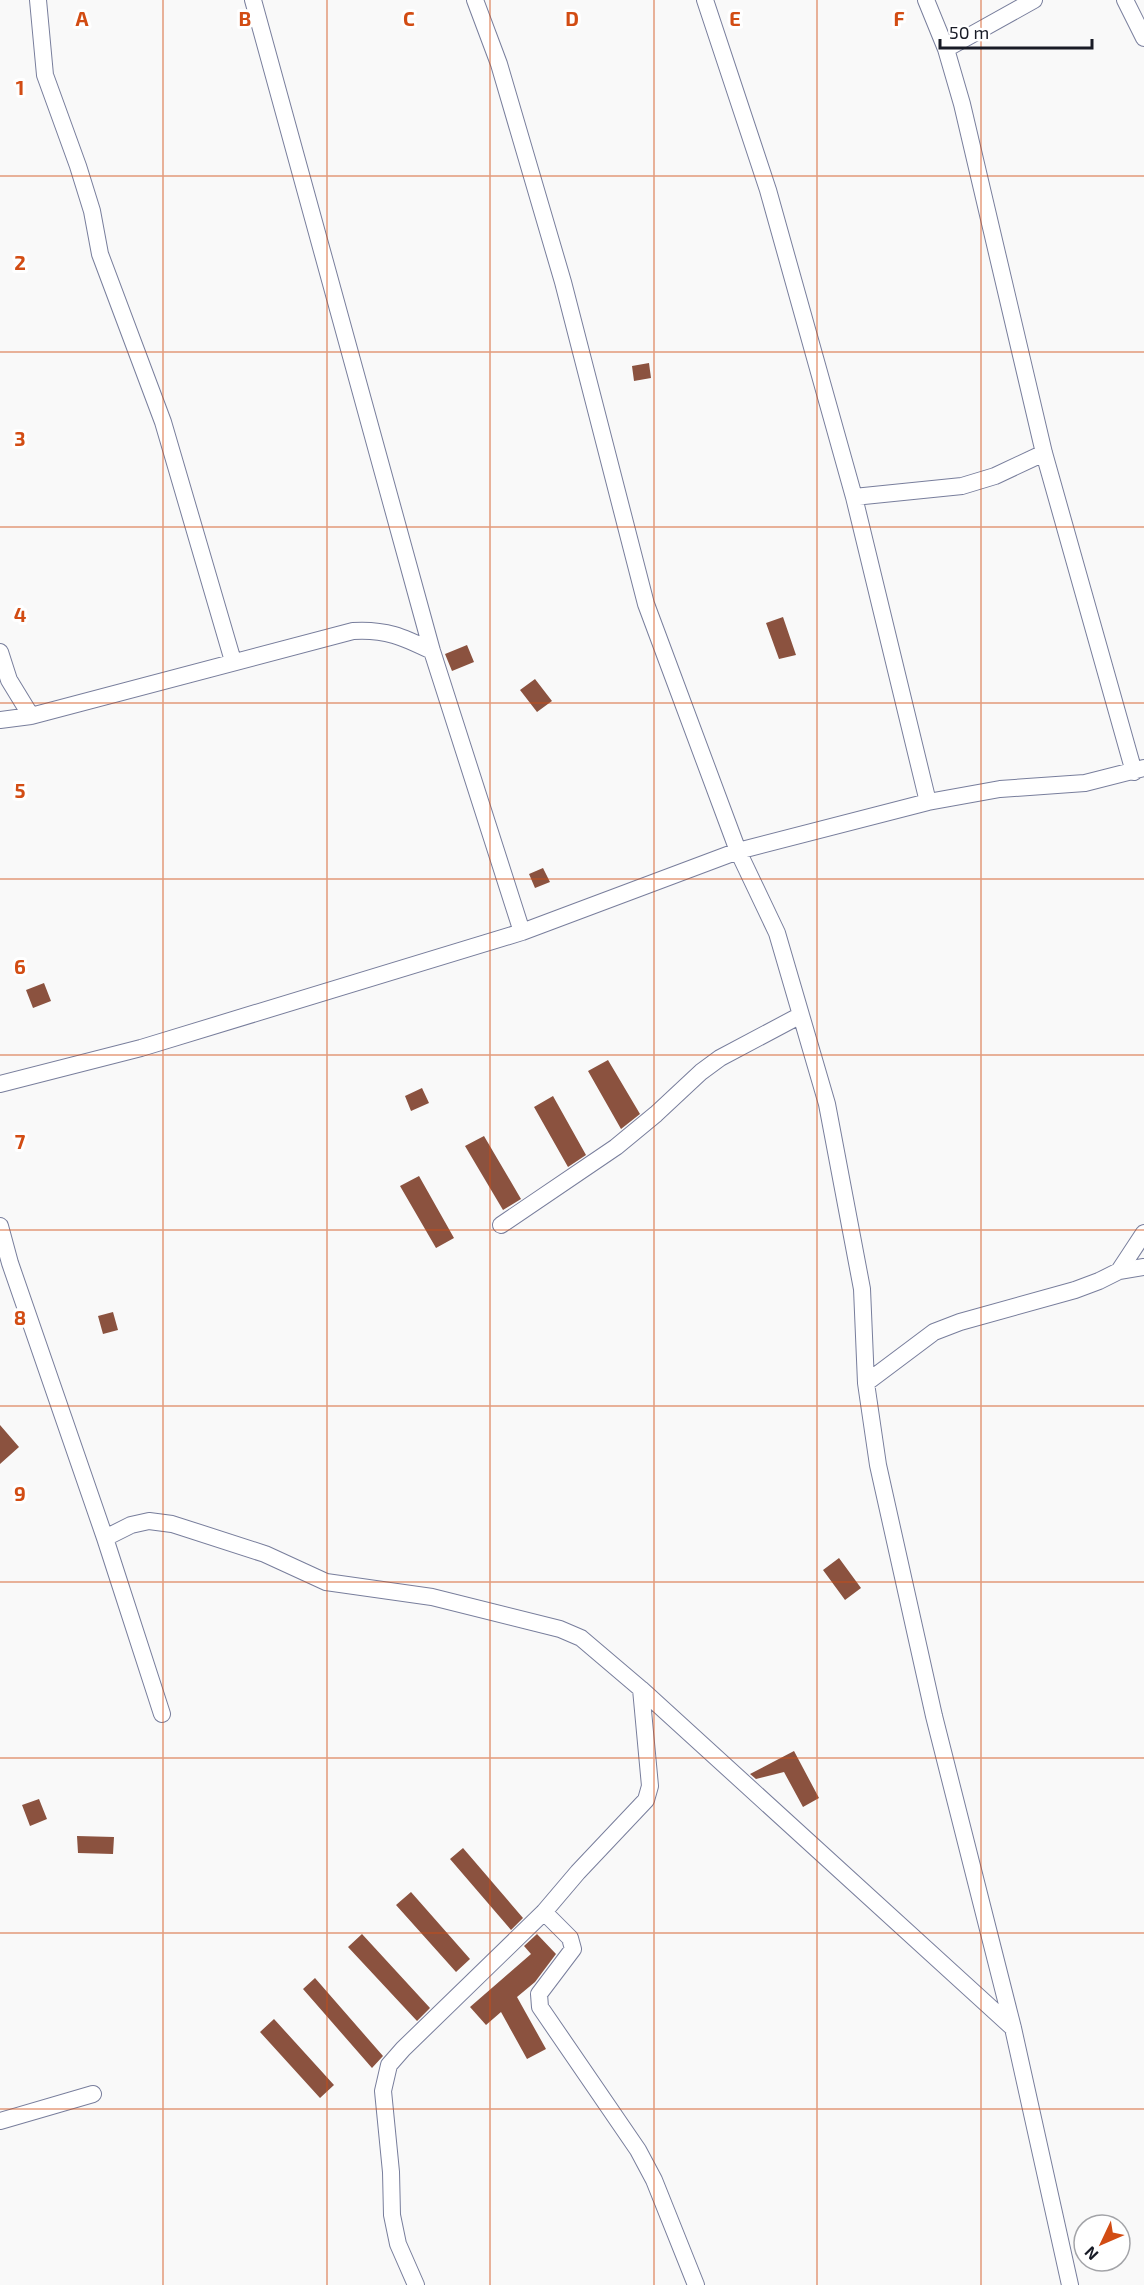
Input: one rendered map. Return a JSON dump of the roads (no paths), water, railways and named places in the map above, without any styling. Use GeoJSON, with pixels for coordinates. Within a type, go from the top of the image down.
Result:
{"type":"FeatureCollection","features":[{"type":"Feature","properties":{"kind":"street"},"geometry":{"type":"LineString","coordinates":[[38,0],[45,75],[92,211],[100,254],[163,422],[233,661]]}},
{"type":"Feature","properties":{"kind":"street"},"geometry":{"type":"LineString","coordinates":[[253,0],[432,651],[522,932]]}},
{"type":"Feature","properties":{"kind":"street"},"geometry":{"type":"LineString","coordinates":[[475,0],[499,64],[563,282],[646,604],[738,851],[777,933],[827,1104],[862,1288],[866,1383],[878,1465],[934,1716],[1013,2028],[1070,2285]]}},
{"type":"Feature","properties":{"kind":"street"},"geometry":{"type":"LineString","coordinates":[[705,0],[768,190],[854,497],[928,802]]}},
{"type":"Feature","properties":{"kind":"street"},"geometry":{"type":"LineString","coordinates":[[0,1084],[141,1048],[522,932],[738,851],[928,802],[1000,789],[1085,783],[1139,770],[1044,453],[962,104],[946,49],[927,0]]}},
{"type":"Feature","properties":{"kind":"street"},"geometry":{"type":"LineString","coordinates":[[946,49],[1006,18],[1034,0]]}},
{"type":"Feature","properties":{"kind":"street"},"geometry":{"type":"LineString","coordinates":[[1125,0],[1144,38]]}},
{"type":"Feature","properties":{"kind":"street"},"geometry":{"type":"LineString","coordinates":[[854,497],[962,486],[995,476],[1044,453]]}},
{"type":"Feature","properties":{"kind":"street"},"geometry":{"type":"LineString","coordinates":[[0,720],[31,716],[353,631],[375,630],[397,635],[432,651]]}},
{"type":"Feature","properties":{"kind":"street"},"geometry":{"type":"LineString","coordinates":[[0,652],[9,680],[31,716]]}},
{"type":"Feature","properties":{"kind":"street"},"geometry":{"type":"LineString","coordinates":[[501,1225],[616,1147],[656,1114],[701,1071],[736,1049],[801,1015]]}},
{"type":"Feature","properties":{"kind":"street"},"geometry":{"type":"LineString","coordinates":[[0,1227],[10,1263],[105,1538],[162,1714]]}},
{"type":"Feature","properties":{"kind":"street"},"geometry":{"type":"LineString","coordinates":[[1119,1271],[1144,1233]]}},
{"type":"Feature","properties":{"kind":"street"},"geometry":{"type":"LineString","coordinates":[[866,1383],[934,1332],[960,1322],[1075,1290],[1119,1271],[1144,1267]]}},
{"type":"Feature","properties":{"kind":"street"},"geometry":{"type":"LineString","coordinates":[[105,1538],[131,1525],[148,1521],[172,1524],[265,1554],[326,1582],[432,1597],[560,1629],[581,1638],[641,1689],[1013,2028]]}},
{"type":"Feature","properties":{"kind":"street"},"geometry":{"type":"LineString","coordinates":[[416,2285],[398,2244],[392,2215],[392,2172],[383,2091],[389,2065],[544,1912],[646,1800],[650,1786],[641,1689]]}},
{"type":"Feature","properties":{"kind":"street"},"geometry":{"type":"LineString","coordinates":[[544,1912],[570,1938],[573,1949],[539,1994],[540,2007],[638,2150],[654,2180],[696,2285]]}},
{"type":"Feature","properties":{"kind":"street"},"geometry":{"type":"LineString","coordinates":[[0,2121],[93,2094]]}}]}
